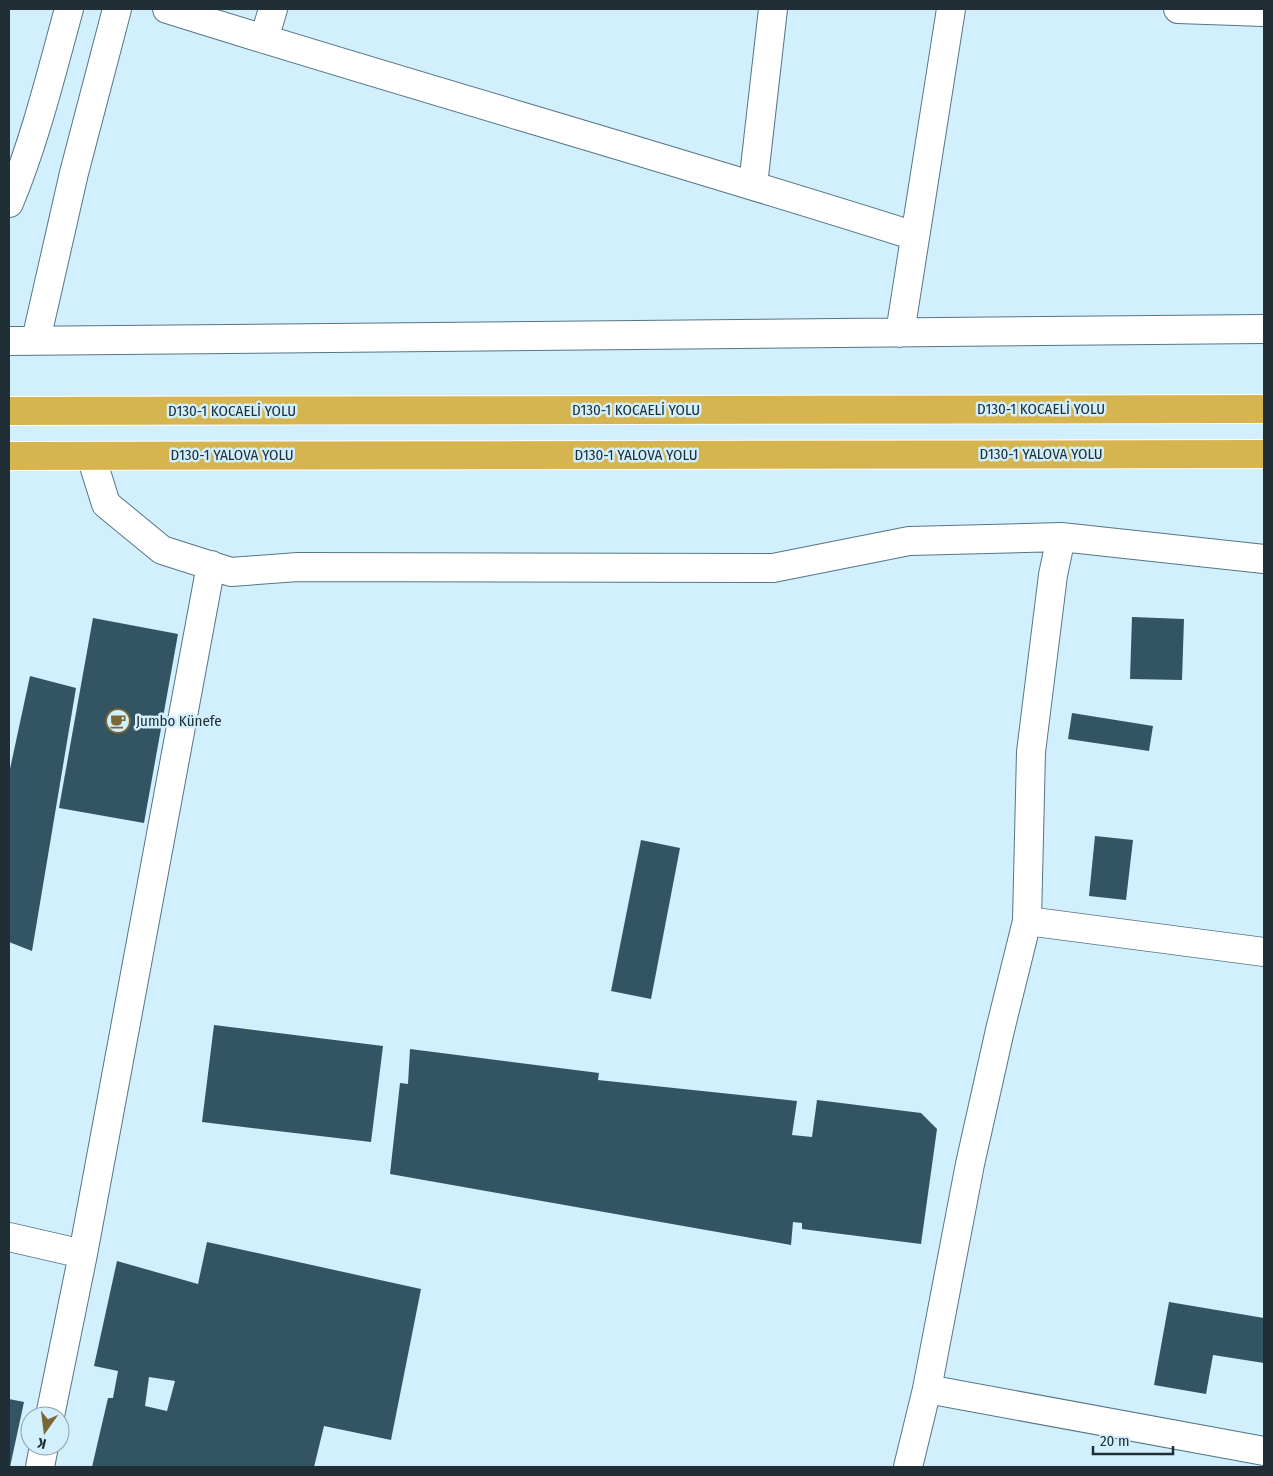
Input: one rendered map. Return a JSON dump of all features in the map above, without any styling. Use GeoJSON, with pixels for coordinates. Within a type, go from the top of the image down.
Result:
{"type":"FeatureCollection","features":[{"type":"Feature","properties":{"kind":"highway","name":"D130-1 KOCAELİ YOLU"},"geometry":{"type":"LineString","coordinates":[[9,411],[1264,409]]}},
{"type":"Feature","properties":{"kind":"highway","name":"D130-1 YALOVA YOLU"},"geometry":{"type":"LineString","coordinates":[[9,456],[1264,454]]}},
{"type":"Feature","properties":{"kind":"street"},"geometry":{"type":"LineString","coordinates":[[9,203],[31,140],[69,9]]}},
{"type":"Feature","properties":{"kind":"street"},"geometry":{"type":"LineString","coordinates":[[36,340],[74,173],[117,9]]}},
{"type":"Feature","properties":{"kind":"street"},"geometry":{"type":"LineString","coordinates":[[167,9],[753,185],[915,236]]}},
{"type":"Feature","properties":{"kind":"street"},"geometry":{"type":"LineString","coordinates":[[264,39],[273,9]]}},
{"type":"Feature","properties":{"kind":"street"},"geometry":{"type":"LineString","coordinates":[[753,185],[773,9]]}},
{"type":"Feature","properties":{"kind":"street"},"geometry":{"type":"LineString","coordinates":[[900,333],[951,9]]}},
{"type":"Feature","properties":{"kind":"street"},"geometry":{"type":"LineString","coordinates":[[1178,9],[1264,12]]}},
{"type":"Feature","properties":{"kind":"street"},"geometry":{"type":"LineString","coordinates":[[9,341],[1264,329]]}},
{"type":"Feature","properties":{"kind":"street"},"geometry":{"type":"LineString","coordinates":[[91,456],[106,504],[162,550],[231,572],[298,568],[773,568],[909,541],[1060,537],[1264,558]]}},
{"type":"Feature","properties":{"kind":"street"},"geometry":{"type":"LineString","coordinates":[[908,1467],[927,1389],[970,1164],[1027,921],[1031,752],[1053,575],[1060,537]]}},
{"type":"Feature","properties":{"kind":"street"},"geometry":{"type":"LineString","coordinates":[[52,1406],[83,1254],[210,565]]}},
{"type":"Feature","properties":{"kind":"street"},"geometry":{"type":"LineString","coordinates":[[1027,921],[1264,952]]}},
{"type":"Feature","properties":{"kind":"street"},"geometry":{"type":"LineString","coordinates":[[9,1237],[83,1254]]}},
{"type":"Feature","properties":{"kind":"street"},"geometry":{"type":"LineString","coordinates":[[927,1389],[1264,1451]]}},
{"type":"Feature","properties":{"kind":"building"},"geometry":{"type":"Polygon","coordinates":[[[1132,617],[1184,619],[1182,680],[1130,679],[1132,617]]]}},
{"type":"Feature","properties":{"kind":"building","name":"Jumbo Künefe"},"geometry":{"type":"Polygon","coordinates":[[[93,618],[178,634],[144,823],[59,808],[93,618]]]}},
{"type":"Feature","properties":{"kind":"building"},"geometry":{"type":"Polygon","coordinates":[[[30,676],[76,688],[32,951],[9,942],[9,769],[30,676]]]}},
{"type":"Feature","properties":{"kind":"building"},"geometry":{"type":"Polygon","coordinates":[[[1072,713],[1153,726],[1149,751],[1068,739],[1072,713]]]}},
{"type":"Feature","properties":{"kind":"building"},"geometry":{"type":"Polygon","coordinates":[[[1095,836],[1133,840],[1126,900],[1089,896],[1095,836]]]}},
{"type":"Feature","properties":{"kind":"building"},"geometry":{"type":"Polygon","coordinates":[[[641,840],[680,848],[651,999],[611,991],[641,840]]]}},
{"type":"Feature","properties":{"kind":"building"},"geometry":{"type":"Polygon","coordinates":[[[214,1025],[383,1046],[371,1142],[202,1122],[214,1025]]]}},
{"type":"Feature","properties":{"kind":"building"},"geometry":{"type":"Polygon","coordinates":[[[410,1049],[599,1073],[598,1080],[797,1101],[792,1135],[812,1137],[817,1100],[921,1113],[937,1129],[921,1244],[802,1229],[802,1223],[793,1222],[791,1245],[390,1174],[400,1083],[408,1084],[410,1049]]]}},
{"type":"Feature","properties":{"kind":"building"},"geometry":{"type":"Polygon","coordinates":[[[207,1242],[421,1289],[391,1440],[324,1426],[314,1467],[92,1467],[108,1398],[113,1398],[118,1371],[94,1366],[117,1261],[198,1284],[207,1242]],[[149,1377],[145,1406],[167,1411],[175,1381],[149,1377]]]}},
{"type":"Feature","properties":{"kind":"building"},"geometry":{"type":"Polygon","coordinates":[[[1169,1302],[1264,1318],[1264,1363],[1213,1355],[1206,1394],[1154,1385],[1169,1302]]]}},
{"type":"Feature","properties":{"kind":"building"},"geometry":{"type":"Polygon","coordinates":[[[9,1399],[24,1402],[23,1406],[20,1406],[20,1421],[9,1467],[9,1399]]]}},
{"type":"Feature","properties":{"kind":"place","name":"Jumbo Künefe"},"geometry":{"type":"Point","coordinates":[118,721]}}]}
